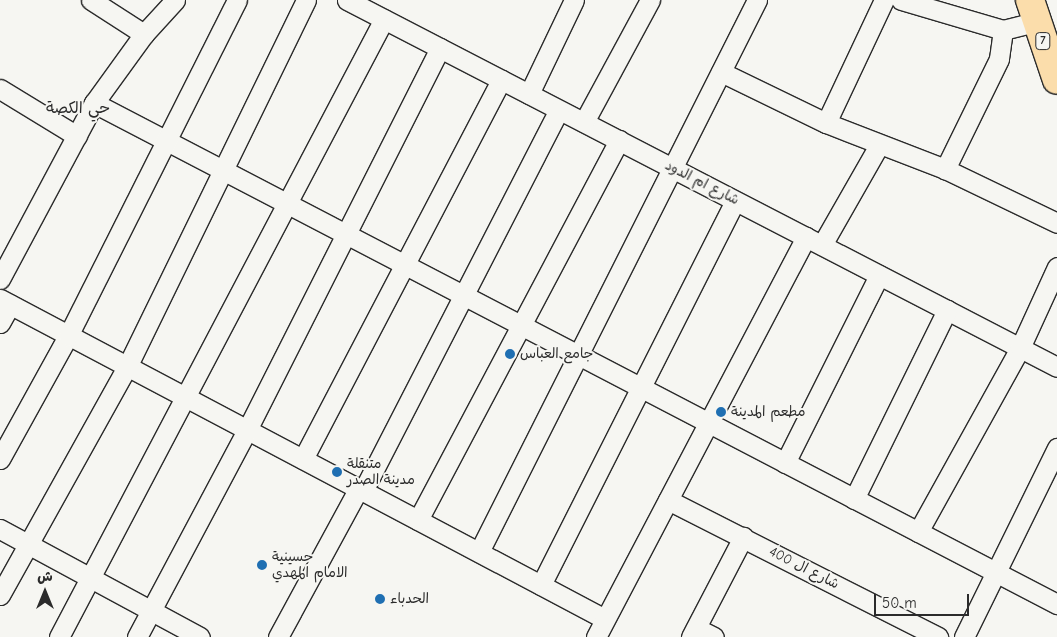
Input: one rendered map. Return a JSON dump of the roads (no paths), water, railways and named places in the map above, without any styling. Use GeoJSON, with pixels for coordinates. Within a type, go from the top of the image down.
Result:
{"type":"FeatureCollection","features":[{"type":"Feature","properties":{"kind":"highway","name":"7"},"geometry":{"type":"LineString","coordinates":[[1033,11],[1057,80]]}},
{"type":"Feature","properties":{"kind":"street"},"geometry":{"type":"LineString","coordinates":[[91,0],[144,34]]}},
{"type":"Feature","properties":{"kind":"street"},"geometry":{"type":"LineString","coordinates":[[1,274],[94,103],[144,34],[175,0]]}},
{"type":"Feature","properties":{"kind":"street"},"geometry":{"type":"LineString","coordinates":[[0,458],[68,336],[236,0]]}},
{"type":"Feature","properties":{"kind":"street"},"geometry":{"type":"LineString","coordinates":[[0,595],[127,367],[306,0]]}},
{"type":"Feature","properties":{"kind":"street","name":"شارع ام الدود"},"geometry":{"type":"LineString","coordinates":[[347,0],[1057,367]]}},
{"type":"Feature","properties":{"kind":"street"},"geometry":{"type":"LineString","coordinates":[[529,94],[574,0]]}},
{"type":"Feature","properties":{"kind":"street"},"geometry":{"type":"LineString","coordinates":[[584,122],[650,0]]}},
{"type":"Feature","properties":{"kind":"street"},"geometry":{"type":"LineString","coordinates":[[478,552],[757,0]]}},
{"type":"Feature","properties":{"kind":"street"},"geometry":{"type":"LineString","coordinates":[[826,123],[884,0]]}},
{"type":"Feature","properties":{"kind":"street"},"geometry":{"type":"LineString","coordinates":[[901,0],[1002,30],[1033,11]]}},
{"type":"Feature","properties":{"kind":"street"},"geometry":{"type":"LineString","coordinates":[[59,637],[187,398],[384,19]]}},
{"type":"Feature","properties":{"kind":"street"},"geometry":{"type":"LineString","coordinates":[[945,169],[1000,59],[1002,30]]}},
{"type":"Feature","properties":{"kind":"street"},"geometry":{"type":"LineString","coordinates":[[137,637],[247,430],[440,48]]}},
{"type":"Feature","properties":{"kind":"street"},"geometry":{"type":"LineString","coordinates":[[721,72],[826,123],[945,169],[1057,223]]}},
{"type":"Feature","properties":{"kind":"street"},"geometry":{"type":"LineString","coordinates":[[303,459],[501,80]]}},
{"type":"Feature","properties":{"kind":"street"},"geometry":{"type":"LineString","coordinates":[[0,89],[77,136]]}},
{"type":"Feature","properties":{"kind":"street"},"geometry":{"type":"LineString","coordinates":[[94,103],[1057,604]]}},
{"type":"Feature","properties":{"kind":"street"},"geometry":{"type":"LineString","coordinates":[[278,637],[361,490],[464,296],[559,110]]}},
{"type":"Feature","properties":{"kind":"street"},"geometry":{"type":"LineString","coordinates":[[418,520],[619,140]]}},
{"type":"Feature","properties":{"kind":"street"},"geometry":{"type":"LineString","coordinates":[[596,637],[708,423],[814,241],[879,145]]}},
{"type":"Feature","properties":{"kind":"street"},"geometry":{"type":"LineString","coordinates":[[541,585],[735,201]]}},
{"type":"Feature","properties":{"kind":"street"},"geometry":{"type":"LineString","coordinates":[[918,532],[1020,348],[1057,267]]}},
{"type":"Feature","properties":{"kind":"street"},"geometry":{"type":"LineString","coordinates":[[785,463],[880,275]]}},
{"type":"Feature","properties":{"kind":"street"},"geometry":{"type":"LineString","coordinates":[[0,323],[5,302],[605,620]]}},
{"type":"Feature","properties":{"kind":"street"},"geometry":{"type":"LineString","coordinates":[[854,499],[947,310]]}},
{"type":"Feature","properties":{"kind":"street"},"geometry":{"type":"LineString","coordinates":[[964,637],[994,572],[1057,448]]}},
{"type":"Feature","properties":{"kind":"street","name":"شارع ال 400"},"geometry":{"type":"LineString","coordinates":[[668,500],[938,637]]}},
{"type":"Feature","properties":{"kind":"street"},"geometry":{"type":"LineString","coordinates":[[0,529],[200,637]]}},
{"type":"Feature","properties":{"kind":"street"},"geometry":{"type":"LineString","coordinates":[[714,637],[694,632],[743,537]]}},
{"type":"Feature","properties":{"kind":"place","name":"جامع العباس"},"geometry":{"type":"Point","coordinates":[510,354]}},
{"type":"Feature","properties":{"kind":"place","name":"مطعم المدينة"},"geometry":{"type":"Point","coordinates":[721,412]}},
{"type":"Feature","properties":{"kind":"place","name":"متنقلة مدينة الصدر"},"geometry":{"type":"Point","coordinates":[337,472]}},
{"type":"Feature","properties":{"kind":"place","name":"حسينية الامام المهدي"},"geometry":{"type":"Point","coordinates":[262,565]}},
{"type":"Feature","properties":{"kind":"place","name":"الحدباء"},"geometry":{"type":"Point","coordinates":[380,599]}},
{"type":"Feature","properties":{"kind":"district","name":"حي الكصة"},"geometry":{"type":"Point","coordinates":[78,108]}}]}
